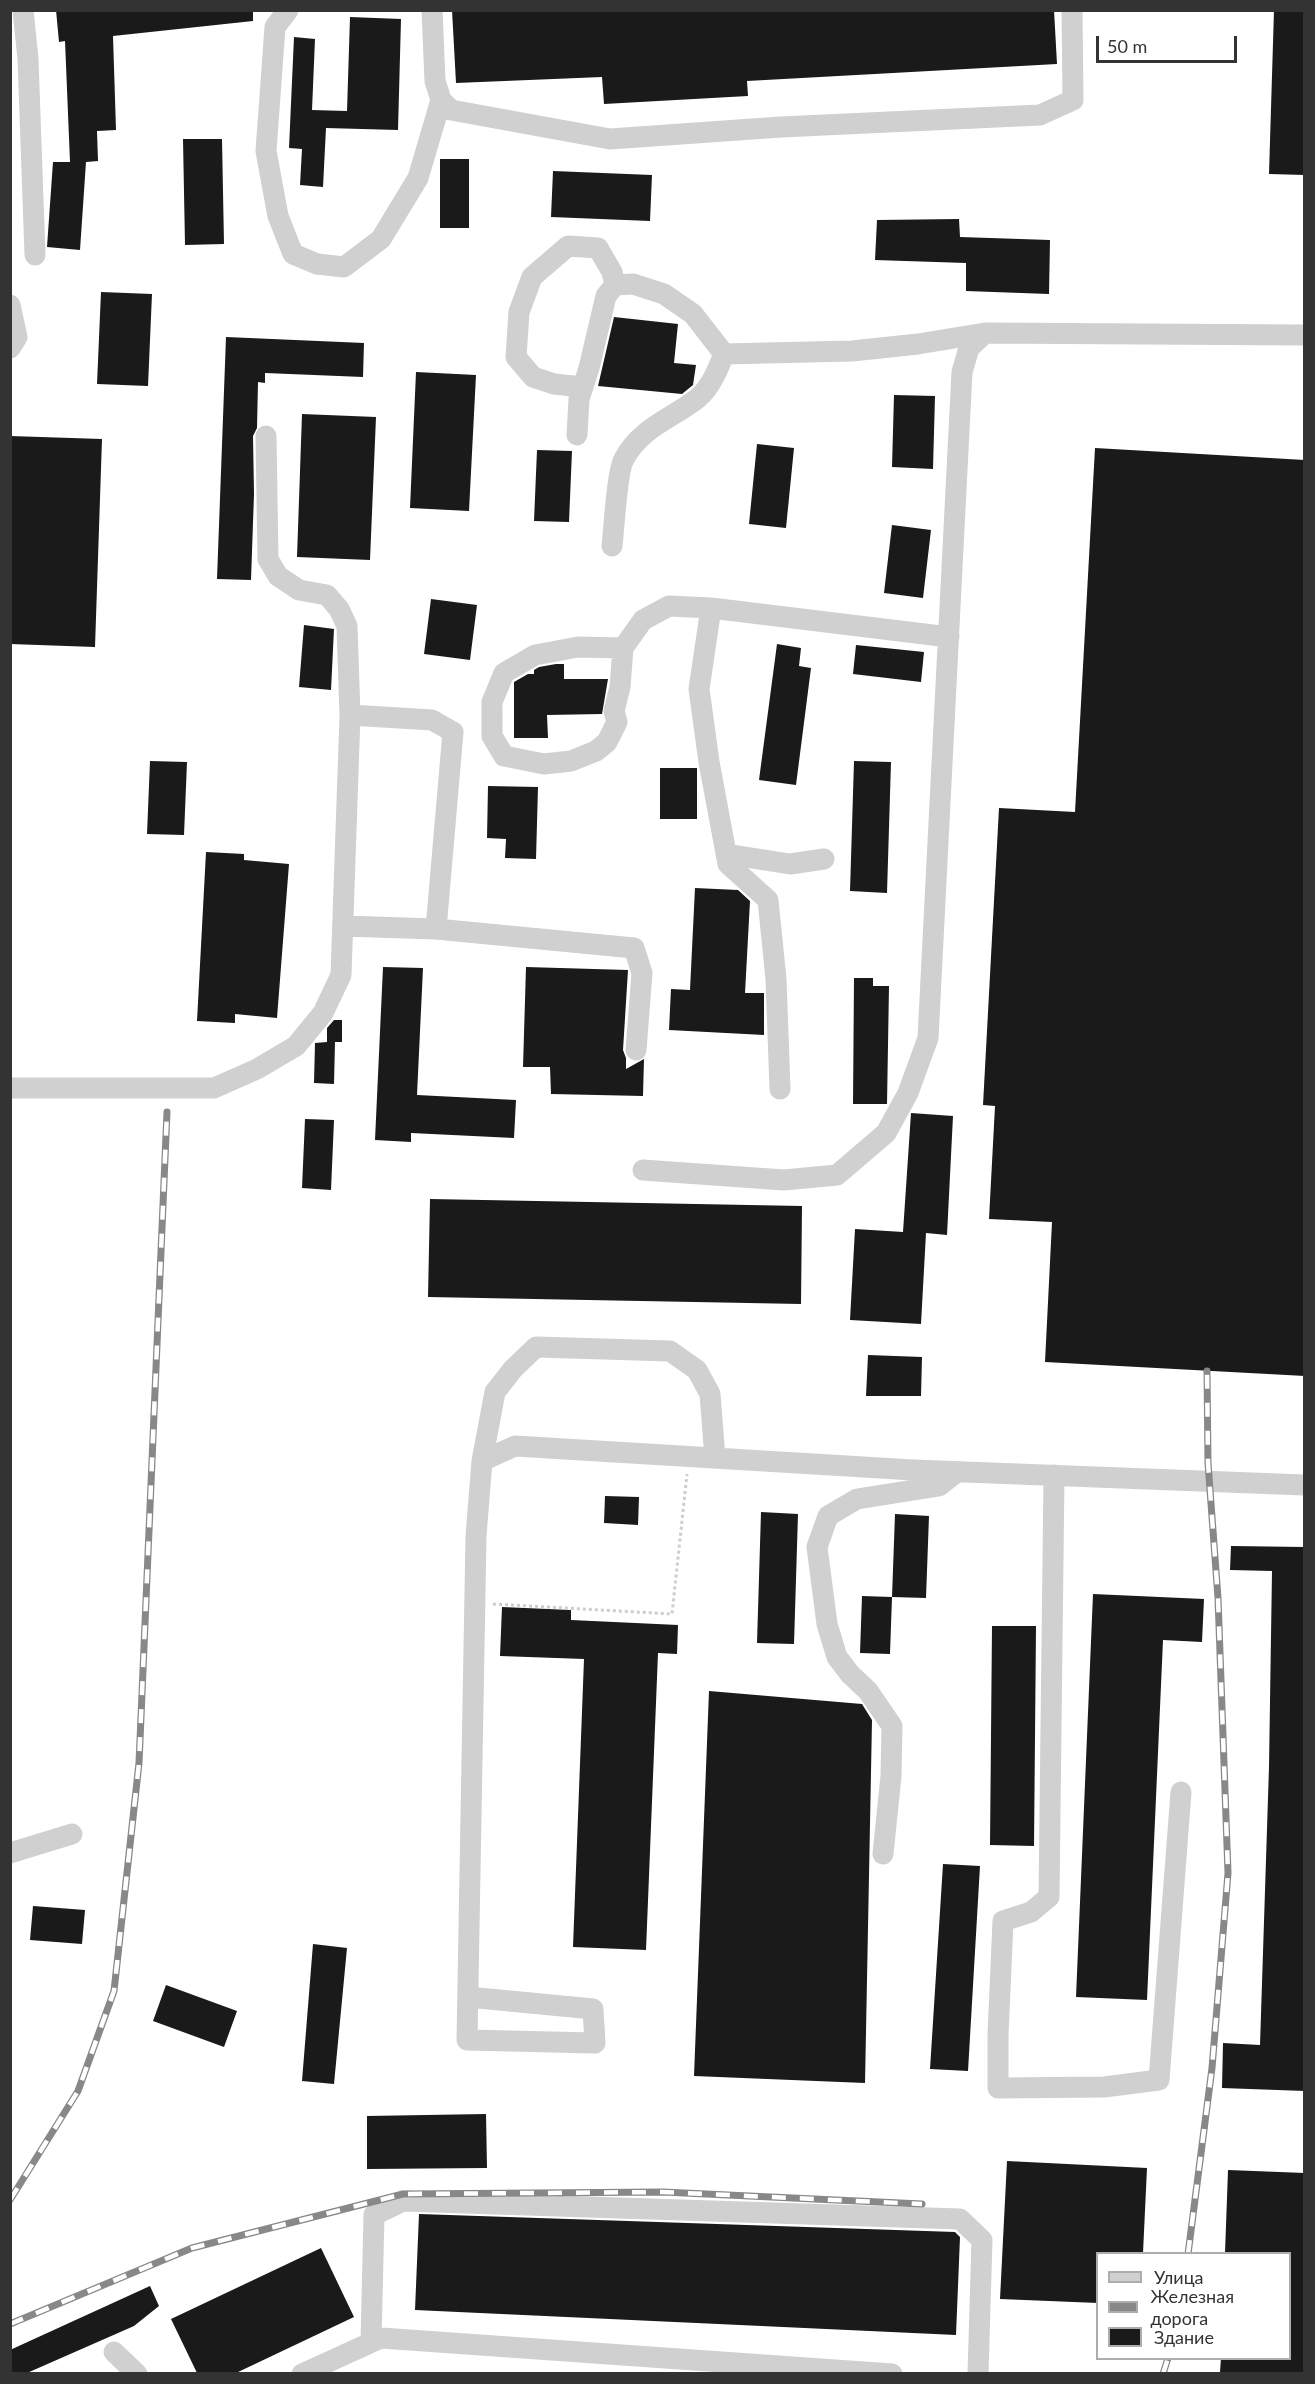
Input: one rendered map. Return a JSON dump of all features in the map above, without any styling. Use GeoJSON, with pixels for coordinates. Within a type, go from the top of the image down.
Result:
{"type":"FeatureCollection","features":[{"type":"Feature","properties":{"kind":"street"},"geometry":{"type":"LineString","coordinates":[[23,10],[28,59],[35,255]]}},
{"type":"Feature","properties":{"kind":"street"},"geometry":{"type":"LineString","coordinates":[[288,10],[274,27],[266,151],[278,216],[293,254],[317,264],[344,267],[381,239],[418,178],[441,100]]}},
{"type":"Feature","properties":{"kind":"street"},"geometry":{"type":"LineString","coordinates":[[432,10],[435,81],[441,100],[451,110],[610,139],[781,127],[1040,115],[1073,100],[1072,10]]}},
{"type":"Feature","properties":{"kind":"street"},"geometry":{"type":"LineString","coordinates":[[583,387],[554,384],[533,377],[516,357],[519,312],[532,277],[568,246],[598,248],[612,272],[615,285]]}},
{"type":"Feature","properties":{"kind":"street"},"geometry":{"type":"LineString","coordinates":[[577,435],[579,399],[606,296],[615,285],[633,284],[664,294],[693,314],[724,354]]}},
{"type":"Feature","properties":{"kind":"street"},"geometry":{"type":"LineString","coordinates":[[10,305],[17,337],[10,348]]}},
{"type":"Feature","properties":{"kind":"street"},"geometry":{"type":"LineString","coordinates":[[724,354],[852,351],[918,344],[985,333],[1305,335]]}},
{"type":"Feature","properties":{"kind":"street"},"geometry":{"type":"LineString","coordinates":[[643,1170],[784,1180],[837,1174],[886,1133],[908,1094],[928,1038],[962,372],[969,348],[985,333]]}},
{"type":"Feature","properties":{"kind":"street"},"geometry":{"type":"LineString","coordinates":[[612,546],[622,461],[633,446],[661,420],[699,397],[717,373],[724,354]]}},
{"type":"Feature","properties":{"kind":"street"},"geometry":{"type":"LineString","coordinates":[[10,1088],[214,1088],[257,1069],[296,1046],[323,1012],[341,975],[350,715],[347,626],[339,609],[327,595],[299,590],[278,576],[268,559],[266,436]]}},
{"type":"Feature","properties":{"kind":"street"},"geometry":{"type":"LineString","coordinates":[[623,648],[578,647],[535,655],[504,673],[492,702],[492,736],[504,756],[544,764],[571,761],[596,751],[602,746],[617,722],[614,711],[620,687],[623,648],[643,620],[669,606],[711,608],[949,637]]}},
{"type":"Feature","properties":{"kind":"street"},"geometry":{"type":"LineString","coordinates":[[711,608],[699,689],[709,762],[728,864],[768,900],[776,979],[780,1089]]}},
{"type":"Feature","properties":{"kind":"street"},"geometry":{"type":"LineString","coordinates":[[350,715],[432,720],[453,732],[436,929]]}},
{"type":"Feature","properties":{"kind":"street"},"geometry":{"type":"LineString","coordinates":[[726,854],[790,864],[824,859]]}},
{"type":"Feature","properties":{"kind":"street"},"geometry":{"type":"LineString","coordinates":[[344,926],[436,929],[634,948],[642,973],[636,1050]]}},
{"type":"Feature","properties":{"kind":"street"},"geometry":{"type":"LineString","coordinates":[[468,1997],[593,2009],[595,2043],[467,2040],[476,1536],[482,1461],[495,1392],[513,1369],[536,1347],[670,1351],[698,1370],[710,1395],[715,1458]]}},
{"type":"Feature","properties":{"kind":"street"},"geometry":{"type":"LineString","coordinates":[[482,1461],[515,1446],[957,1472],[1305,1485]]}},
{"type":"Feature","properties":{"kind":"street"},"geometry":{"type":"LineString","coordinates":[[884,1854],[891,1776],[892,1726],[868,1691],[850,1674],[837,1657],[827,1624],[817,1547],[828,1516],[856,1499],[939,1486],[957,1472]]}},
{"type":"Feature","properties":{"kind":"street"},"geometry":{"type":"LineString","coordinates":[[1054,1475],[1049,1897],[1031,1912],[1003,1921],[998,2088],[1104,2087],[1159,2080],[1181,1792]]}},
{"type":"Feature","properties":{"kind":"street"},"geometry":{"type":"LineString","coordinates":[[10,1853],[72,1834]]}},
{"type":"Feature","properties":{"kind":"street"},"geometry":{"type":"LineString","coordinates":[[371,2342],[374,2214],[404,2200],[960,2219],[982,2240],[978,2373]]}},
{"type":"Feature","properties":{"kind":"street"},"geometry":{"type":"LineString","coordinates":[[302,2373],[381,2338],[892,2373]]}},
{"type":"Feature","properties":{"kind":"street"},"geometry":{"type":"LineString","coordinates":[[114,2352],[137,2373]]}},
{"type":"Feature","properties":{"kind":"path"},"geometry":{"type":"LineString","coordinates":[[476,1603],[672,1614],[689,1457]]}},
{"type":"Feature","properties":{"kind":"building"},"geometry":{"type":"Polygon","coordinates":[[[56,10],[253,10],[253,21],[113,36],[116,130],[97,131],[98,161],[86,162],[80,250],[47,247],[53,162],[70,162],[65,41],[59,42],[56,10]]]}},
{"type":"Feature","properties":{"kind":"building"},"geometry":{"type":"Polygon","coordinates":[[[452,10],[1054,10],[1057,64],[747,81],[748,96],[604,104],[602,77],[456,83],[452,10]]]}},
{"type":"Feature","properties":{"kind":"building"},"geometry":{"type":"Polygon","coordinates":[[[1274,10],[1305,10],[1305,175],[1269,174],[1274,10]]]}},
{"type":"Feature","properties":{"kind":"building"},"geometry":{"type":"Polygon","coordinates":[[[350,17],[401,19],[398,130],[326,128],[323,187],[300,185],[302,149],[289,148],[294,37],[315,39],[312,110],[347,111],[350,17]]]}},
{"type":"Feature","properties":{"kind":"building"},"geometry":{"type":"Polygon","coordinates":[[[183,139],[222,139],[224,244],[185,245],[183,139]]]}},
{"type":"Feature","properties":{"kind":"building"},"geometry":{"type":"Polygon","coordinates":[[[440,159],[469,159],[469,228],[440,228],[440,159]]]}},
{"type":"Feature","properties":{"kind":"building"},"geometry":{"type":"Polygon","coordinates":[[[553,171],[652,175],[650,221],[551,217],[553,171]]]}},
{"type":"Feature","properties":{"kind":"building"},"geometry":{"type":"Polygon","coordinates":[[[959,219],[960,237],[1050,240],[1049,294],[966,291],[966,263],[875,260],[877,220],[959,219]]]}},
{"type":"Feature","properties":{"kind":"building"},"geometry":{"type":"Polygon","coordinates":[[[101,292],[152,294],[148,386],[97,384],[101,292]]]}},
{"type":"Feature","properties":{"kind":"building"},"geometry":{"type":"Polygon","coordinates":[[[614,317],[678,324],[674,363],[696,365],[693,385],[682,394],[598,386],[614,317]]]}},
{"type":"Feature","properties":{"kind":"building"},"geometry":{"type":"Polygon","coordinates":[[[226,337],[364,343],[363,377],[265,373],[265,383],[258,382],[257,428],[253,436],[254,494],[251,580],[217,579],[226,337]]]}},
{"type":"Feature","properties":{"kind":"building"},"geometry":{"type":"Polygon","coordinates":[[[416,372],[476,375],[469,511],[410,508],[416,372]]]}},
{"type":"Feature","properties":{"kind":"building"},"geometry":{"type":"Polygon","coordinates":[[[894,395],[935,396],[933,469],[892,467],[894,395]]]}},
{"type":"Feature","properties":{"kind":"building"},"geometry":{"type":"Polygon","coordinates":[[[302,414],[376,417],[370,560],[297,557],[302,414]]]}},
{"type":"Feature","properties":{"kind":"building"},"geometry":{"type":"Polygon","coordinates":[[[10,436],[102,439],[95,647],[10,644],[10,436]]]}},
{"type":"Feature","properties":{"kind":"building"},"geometry":{"type":"Polygon","coordinates":[[[757,444],[794,448],[786,528],[749,524],[757,444]]]}},
{"type":"Feature","properties":{"kind":"building"},"geometry":{"type":"Polygon","coordinates":[[[1095,448],[1305,460],[1305,1376],[1045,1362],[1052,1222],[989,1219],[995,1106],[983,1105],[999,808],[1075,812],[1095,448]]]}},
{"type":"Feature","properties":{"kind":"building"},"geometry":{"type":"Polygon","coordinates":[[[537,450],[572,451],[569,522],[534,521],[537,450]]]}},
{"type":"Feature","properties":{"kind":"building"},"geometry":{"type":"Polygon","coordinates":[[[892,525],[931,530],[923,598],[884,593],[892,525]]]}},
{"type":"Feature","properties":{"kind":"building"},"geometry":{"type":"Polygon","coordinates":[[[431,599],[477,605],[470,660],[424,654],[431,599]]]}},
{"type":"Feature","properties":{"kind":"building"},"geometry":{"type":"Polygon","coordinates":[[[304,625],[334,629],[331,690],[299,687],[304,625]]]}},
{"type":"Feature","properties":{"kind":"building"},"geometry":{"type":"Polygon","coordinates":[[[777,644],[801,648],[799,666],[811,668],[796,785],[759,780],[777,644]]]}},
{"type":"Feature","properties":{"kind":"building"},"geometry":{"type":"Polygon","coordinates":[[[856,645],[924,652],[921,682],[853,674],[856,645]]]}},
{"type":"Feature","properties":{"kind":"building"},"geometry":{"type":"Polygon","coordinates":[[[564,664],[564,679],[608,679],[602,714],[547,715],[548,738],[514,738],[514,682],[528,674],[534,674],[534,670],[539,667],[564,664]]]}},
{"type":"Feature","properties":{"kind":"building"},"geometry":{"type":"Polygon","coordinates":[[[150,761],[187,762],[184,835],[147,834],[150,761]]]}},
{"type":"Feature","properties":{"kind":"building"},"geometry":{"type":"Polygon","coordinates":[[[854,761],[891,762],[887,893],[850,891],[854,761]]]}},
{"type":"Feature","properties":{"kind":"building"},"geometry":{"type":"Polygon","coordinates":[[[660,768],[697,768],[697,819],[660,819],[660,768]]]}},
{"type":"Feature","properties":{"kind":"building"},"geometry":{"type":"Polygon","coordinates":[[[488,786],[538,787],[536,859],[505,858],[506,839],[487,838],[488,786]]]}},
{"type":"Feature","properties":{"kind":"building"},"geometry":{"type":"Polygon","coordinates":[[[206,852],[244,854],[244,860],[289,864],[277,1018],[235,1014],[235,1023],[197,1021],[206,852]]]}},
{"type":"Feature","properties":{"kind":"building"},"geometry":{"type":"Polygon","coordinates":[[[695,888],[738,890],[750,901],[745,993],[764,993],[764,1035],[669,1030],[671,989],[690,990],[695,888]]]}},
{"type":"Feature","properties":{"kind":"building"},"geometry":{"type":"Polygon","coordinates":[[[383,967],[423,968],[417,1095],[516,1100],[514,1138],[411,1133],[411,1142],[375,1140],[383,967]]]}},
{"type":"Feature","properties":{"kind":"building"},"geometry":{"type":"Polygon","coordinates":[[[526,967],[628,970],[623,1050],[626,1069],[644,1059],[643,1096],[551,1094],[550,1067],[523,1067],[526,967]]]}},
{"type":"Feature","properties":{"kind":"building"},"geometry":{"type":"Polygon","coordinates":[[[854,978],[873,978],[873,986],[889,986],[887,1104],[853,1104],[854,978]]]}},
{"type":"Feature","properties":{"kind":"building"},"geometry":{"type":"Polygon","coordinates":[[[334,1020],[342,1020],[342,1042],[335,1042],[334,1084],[314,1083],[315,1043],[327,1042],[327,1028],[334,1020]]]}},
{"type":"Feature","properties":{"kind":"building"},"geometry":{"type":"Polygon","coordinates":[[[911,1113],[953,1116],[947,1235],[926,1233],[921,1324],[850,1320],[855,1229],[903,1232],[911,1113]]]}},
{"type":"Feature","properties":{"kind":"building"},"geometry":{"type":"Polygon","coordinates":[[[305,1119],[334,1120],[331,1190],[302,1188],[305,1119]]]}},
{"type":"Feature","properties":{"kind":"building"},"geometry":{"type":"Polygon","coordinates":[[[430,1199],[802,1206],[801,1304],[428,1297],[430,1199]]]}},
{"type":"Feature","properties":{"kind":"building"},"geometry":{"type":"Polygon","coordinates":[[[868,1355],[922,1357],[921,1396],[866,1396],[868,1355]]]}},
{"type":"Feature","properties":{"kind":"building"},"geometry":{"type":"Polygon","coordinates":[[[605,1496],[639,1497],[638,1525],[604,1523],[605,1496]]]}},
{"type":"Feature","properties":{"kind":"building"},"geometry":{"type":"Polygon","coordinates":[[[761,1512],[798,1514],[794,1644],[757,1643],[761,1512]]]}},
{"type":"Feature","properties":{"kind":"building"},"geometry":{"type":"Polygon","coordinates":[[[895,1514],[929,1516],[926,1598],[892,1597],[895,1514]]]}},
{"type":"Feature","properties":{"kind":"building"},"geometry":{"type":"Polygon","coordinates":[[[1231,1546],[1305,1547],[1305,2091],[1222,2088],[1223,2043],[1260,2045],[1269,1767],[1272,1571],[1230,1570],[1231,1546]]]}},
{"type":"Feature","properties":{"kind":"building"},"geometry":{"type":"Polygon","coordinates":[[[1093,1594],[1204,1599],[1202,1642],[1163,1640],[1147,2000],[1076,1997],[1093,1594]]]}},
{"type":"Feature","properties":{"kind":"building"},"geometry":{"type":"Polygon","coordinates":[[[862,1596],[892,1597],[890,1654],[860,1653],[862,1596]]]}},
{"type":"Feature","properties":{"kind":"building"},"geometry":{"type":"Polygon","coordinates":[[[502,1607],[571,1610],[571,1620],[678,1625],[677,1654],[658,1653],[646,1950],[573,1947],[584,1659],[500,1656],[502,1607]]]}},
{"type":"Feature","properties":{"kind":"building"},"geometry":{"type":"Polygon","coordinates":[[[992,1626],[1036,1626],[1034,1846],[990,1845],[992,1626]]]}},
{"type":"Feature","properties":{"kind":"building"},"geometry":{"type":"Polygon","coordinates":[[[709,1691],[862,1704],[872,1720],[865,2083],[694,2076],[709,1691]]]}},
{"type":"Feature","properties":{"kind":"building"},"geometry":{"type":"Polygon","coordinates":[[[943,1864],[980,1866],[968,2071],[930,2069],[943,1864]]]}},
{"type":"Feature","properties":{"kind":"building"},"geometry":{"type":"Polygon","coordinates":[[[33,1906],[85,1910],[82,1944],[30,1940],[33,1906]]]}},
{"type":"Feature","properties":{"kind":"building"},"geometry":{"type":"Polygon","coordinates":[[[313,1944],[347,1948],[334,2084],[302,2081],[313,1944]]]}},
{"type":"Feature","properties":{"kind":"building"},"geometry":{"type":"Polygon","coordinates":[[[166,1985],[237,2011],[224,2047],[153,2021],[166,1985]]]}},
{"type":"Feature","properties":{"kind":"building"},"geometry":{"type":"Polygon","coordinates":[[[486,2114],[487,2168],[367,2169],[367,2116],[486,2114]]]}},
{"type":"Feature","properties":{"kind":"building"},"geometry":{"type":"Polygon","coordinates":[[[1007,2161],[1147,2168],[1143,2252],[1096,2252],[1096,2303],[1000,2299],[1007,2161]]]}},
{"type":"Feature","properties":{"kind":"building"},"geometry":{"type":"Polygon","coordinates":[[[1228,2170],[1305,2173],[1305,2373],[1220,2372],[1221,2360],[1291,2360],[1291,2252],[1225,2252],[1228,2170]]]}},
{"type":"Feature","properties":{"kind":"building"},"geometry":{"type":"Polygon","coordinates":[[[419,2214],[955,2232],[960,2237],[956,2335],[415,2310],[419,2214]]]}},
{"type":"Feature","properties":{"kind":"building"},"geometry":{"type":"Polygon","coordinates":[[[321,2248],[354,2317],[236,2373],[197,2373],[171,2319],[321,2248]]]}},
{"type":"Feature","properties":{"kind":"building"},"geometry":{"type":"Polygon","coordinates":[[[150,2286],[159,2306],[134,2326],[27,2373],[10,2373],[10,2350],[150,2286]]]}},
{"type":"Feature","properties":{"kind":"railway"},"geometry":{"type":"LineString","coordinates":[[10,2200],[78,2091],[114,1991],[139,1763],[167,1112]]}},
{"type":"Feature","properties":{"kind":"railway"},"geometry":{"type":"LineString","coordinates":[[1188,2252],[1212,2068],[1228,1873],[1218,1598],[1208,1463],[1207,1371]]}},
{"type":"Feature","properties":{"kind":"railway"},"geometry":{"type":"LineString","coordinates":[[10,2324],[192,2248],[403,2194],[663,2192],[922,2204]]}},
{"type":"Feature","properties":{"kind":"railway"},"geometry":{"type":"LineString","coordinates":[[1163,2374],[1167,2360]]}}]}
